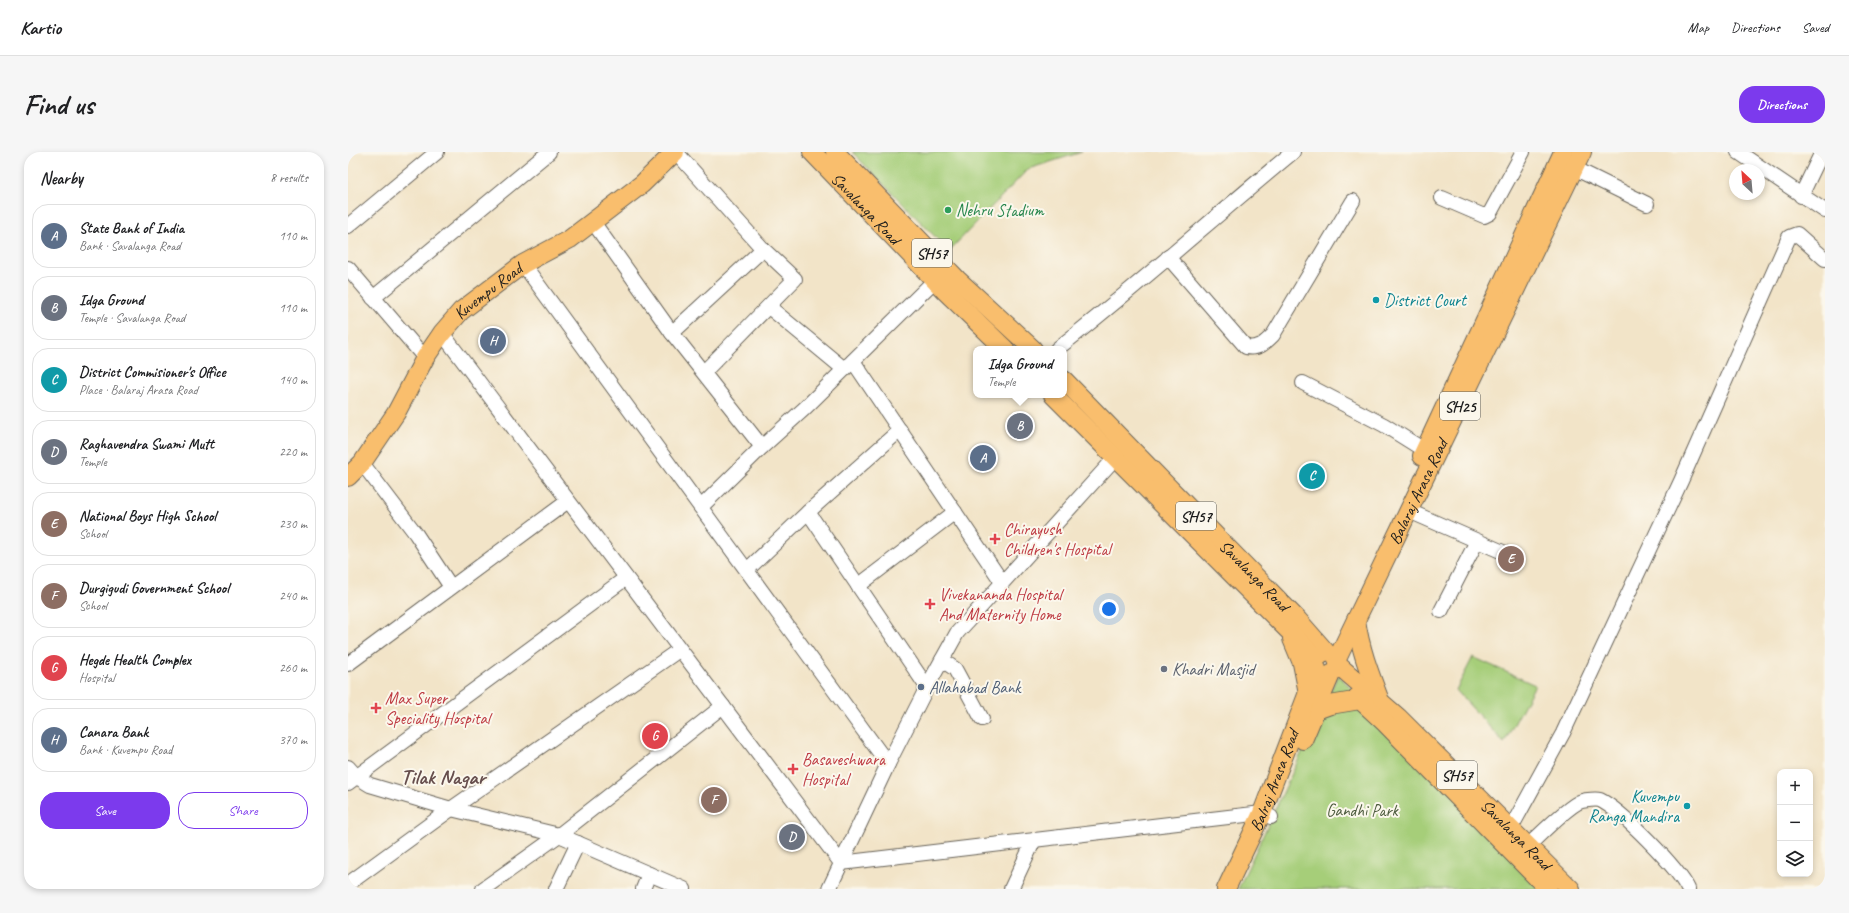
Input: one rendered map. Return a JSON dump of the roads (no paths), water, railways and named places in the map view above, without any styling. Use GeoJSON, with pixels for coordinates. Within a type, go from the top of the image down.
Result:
{"type":"FeatureCollection","features":[{"type":"Feature","properties":{"kind":"main road","name":"Kuvempu Road"},"geometry":{"type":"LineString","coordinates":[[348,477],[362,463],[396,413],[425,358],[442,332],[461,311],[523,264],[570,239],[593,222],[642,184],[675,152]]}},
{"type":"Feature","properties":{"kind":"main road","name":"Savalanga Road"},"geometry":{"type":"LineString","coordinates":[[812,152],[935,280],[1003,346]]}},
{"type":"Feature","properties":{"kind":"main road","name":"Savalanga Road"},"geometry":{"type":"LineString","coordinates":[[835,152],[957,279],[1030,346]]}},
{"type":"Feature","properties":{"kind":"main road","name":"Balaraj Arasa Road"},"geometry":{"type":"LineString","coordinates":[[1236,889],[1267,815],[1316,710],[1329,663],[1424,450],[1563,152]]}},
{"type":"Feature","properties":{"kind":"main road","name":"Balaraj Arasa Road"},"geometry":{"type":"LineString","coordinates":[[1329,663],[1356,620],[1582,152]]}},
{"type":"Feature","properties":{"kind":"main road","name":"Savalanga Road"},"geometry":{"type":"LineString","coordinates":[[1067,383],[1298,620],[1329,663],[1360,700],[1507,836]]}},
{"type":"Feature","properties":{"kind":"main road","name":"Savalanga Road"},"geometry":{"type":"LineString","coordinates":[[1056,398],[1285,626],[1329,663],[1380,701],[1523,852],[1571,889]]}},
{"type":"Feature","properties":{"kind":"main road"},"geometry":{"type":"LineString","coordinates":[[1356,620],[1359,641],[1380,701]]}},
{"type":"Feature","properties":{"kind":"main road"},"geometry":{"type":"LineString","coordinates":[[1285,626],[1300,656],[1308,693]]}},
{"type":"Feature","properties":{"kind":"main road","name":"Balraj Arasa Road"},"geometry":{"type":"LineString","coordinates":[[1226,889],[1267,815],[1308,693],[1329,663]]}},
{"type":"Feature","properties":{"kind":"main road"},"geometry":{"type":"LineString","coordinates":[[1316,710],[1330,705],[1360,700]]}},
{"type":"Feature","properties":{"kind":"main road","name":"Savalanga Road"},"geometry":{"type":"LineString","coordinates":[[1523,852],[1548,889]]}},
{"type":"Feature","properties":{"kind":"street"},"geometry":{"type":"LineString","coordinates":[[348,226],[437,152]]}},
{"type":"Feature","properties":{"kind":"street"},"geometry":{"type":"LineString","coordinates":[[373,298],[549,152]]}},
{"type":"Feature","properties":{"kind":"street"},"geometry":{"type":"LineString","coordinates":[[675,152],[763,250],[795,279],[769,308],[704,372]]}},
{"type":"Feature","properties":{"kind":"street"},"geometry":{"type":"LineString","coordinates":[[1061,346],[1109,308],[1293,152]]}},
{"type":"Feature","properties":{"kind":"street"},"geometry":{"type":"LineString","coordinates":[[1442,198],[1484,216],[1487,215],[1490,213],[1522,152]]}},
{"type":"Feature","properties":{"kind":"street"},"geometry":{"type":"LineString","coordinates":[[1738,152],[1825,211]]}},
{"type":"Feature","properties":{"kind":"street"},"geometry":{"type":"LineString","coordinates":[[1801,196],[1822,152]]}},
{"type":"Feature","properties":{"kind":"street"},"geometry":{"type":"LineString","coordinates":[[1574,168],[1647,204]]}},
{"type":"Feature","properties":{"kind":"street"},"geometry":{"type":"LineString","coordinates":[[1168,257],[1246,347],[1255,348],[1264,344],[1273,335],[1353,201]]}},
{"type":"Feature","properties":{"kind":"street"},"geometry":{"type":"LineString","coordinates":[[593,222],[672,333],[762,447]]}},
{"type":"Feature","properties":{"kind":"street"},"geometry":{"type":"LineString","coordinates":[[1507,836],[1570,719],[1681,482],[1789,237],[1797,234],[1825,260]]}},
{"type":"Feature","properties":{"kind":"street"},"geometry":{"type":"LineString","coordinates":[[672,333],[763,250]]}},
{"type":"Feature","properties":{"kind":"street"},"geometry":{"type":"LineString","coordinates":[[523,264],[888,764]]}},
{"type":"Feature","properties":{"kind":"street"},"geometry":{"type":"LineString","coordinates":[[348,268],[425,358]]}},
{"type":"Feature","properties":{"kind":"street"},"geometry":{"type":"LineString","coordinates":[[701,507],[935,280]]}},
{"type":"Feature","properties":{"kind":"street"},"geometry":{"type":"LineString","coordinates":[[769,308],[849,365],[900,430],[1002,582]]}},
{"type":"Feature","properties":{"kind":"street"},"geometry":{"type":"LineString","coordinates":[[442,332],[840,864]]}},
{"type":"Feature","properties":{"kind":"street"},"geometry":{"type":"LineString","coordinates":[[1303,382],[1384,425],[1424,450]]}},
{"type":"Feature","properties":{"kind":"street"},"geometry":{"type":"LineString","coordinates":[[747,570],[808,512],[900,430]]}},
{"type":"Feature","properties":{"kind":"street"},"geometry":{"type":"LineString","coordinates":[[829,889],[888,764],[927,687],[957,634],[1002,582],[1116,457]]}},
{"type":"Feature","properties":{"kind":"street"},"geometry":{"type":"LineString","coordinates":[[362,463],[416,534],[451,587]]}},
{"type":"Feature","properties":{"kind":"street"},"geometry":{"type":"LineString","coordinates":[[348,664],[568,501]]}},
{"type":"Feature","properties":{"kind":"street"},"geometry":{"type":"LineString","coordinates":[[1409,511],[1512,556]]}},
{"type":"Feature","properties":{"kind":"street"},"geometry":{"type":"LineString","coordinates":[[808,512],[927,687]]}},
{"type":"Feature","properties":{"kind":"street"},"geometry":{"type":"LineString","coordinates":[[858,586],[955,512]]}},
{"type":"Feature","properties":{"kind":"street"},"geometry":{"type":"LineString","coordinates":[[1441,612],[1477,541]]}},
{"type":"Feature","properties":{"kind":"street"},"geometry":{"type":"LineString","coordinates":[[626,578],[351,776],[370,785],[451,809],[559,835],[684,889]]}},
{"type":"Feature","properties":{"kind":"street"},"geometry":{"type":"LineString","coordinates":[[348,884],[451,809],[679,650]]}},
{"type":"Feature","properties":{"kind":"street"},"geometry":{"type":"LineString","coordinates":[[942,660],[955,669],[982,719]]}},
{"type":"Feature","properties":{"kind":"street"},"geometry":{"type":"LineString","coordinates":[[483,889],[559,835],[723,706]]}},
{"type":"Feature","properties":{"kind":"street"},"geometry":{"type":"LineString","coordinates":[[1523,852],[1563,814],[1581,801],[1599,800],[1615,810],[1658,850],[1678,874],[1688,889]]}},
{"type":"Feature","properties":{"kind":"street"},"geometry":{"type":"LineString","coordinates":[[840,864],[1034,840],[1267,815]]}},
{"type":"Feature","properties":{"kind":"street"},"geometry":{"type":"LineString","coordinates":[[1011,889],[1034,840]]}},
{"type":"Feature","properties":{"kind":"street"},"geometry":{"type":"LineString","coordinates":[[556,889],[578,843]]}},
{"type":"Feature","properties":{"kind":"street"},"geometry":{"type":"LineString","coordinates":[[643,889],[649,874]]}},
{"type":"Feature","properties":{"kind":"place","name":"Nehru Stadium"},"geometry":{"type":"Point","coordinates":[948,210]}},
{"type":"Feature","properties":{"kind":"place","name":"District Court"},"geometry":{"type":"Point","coordinates":[1376,300]}},
{"type":"Feature","properties":{"kind":"place","name":"Canara Bank"},"geometry":{"type":"Point","coordinates":[493,341]}},
{"type":"Feature","properties":{"kind":"place","name":"Idga Ground"},"geometry":{"type":"Point","coordinates":[1020,426]}},
{"type":"Feature","properties":{"kind":"place","name":"State Bank of India"},"geometry":{"type":"Point","coordinates":[983,458]}},
{"type":"Feature","properties":{"kind":"place","name":"District Commisioner's Office"},"geometry":{"type":"Point","coordinates":[1312,476]}},
{"type":"Feature","properties":{"kind":"place","name":"Chirayush Children's Hospital"},"geometry":{"type":"Point","coordinates":[995,539]}},
{"type":"Feature","properties":{"kind":"place","name":"National Boys High School"},"geometry":{"type":"Point","coordinates":[1511,559]}},
{"type":"Feature","properties":{"kind":"place","name":"Vivekananda Hospital And Maternity Home"},"geometry":{"type":"Point","coordinates":[930,604]}},
{"type":"Feature","properties":{"kind":"place","name":"Khadri Masjid"},"geometry":{"type":"Point","coordinates":[1164,669]}},
{"type":"Feature","properties":{"kind":"place","name":"Allahabad Bank"},"geometry":{"type":"Point","coordinates":[921,687]}},
{"type":"Feature","properties":{"kind":"place","name":"Max Super Speciality Hospital"},"geometry":{"type":"Point","coordinates":[376,708]}},
{"type":"Feature","properties":{"kind":"place","name":"Hegde Health Complex"},"geometry":{"type":"Point","coordinates":[655,736]}},
{"type":"Feature","properties":{"kind":"place","name":"Basaveshwara Hospital"},"geometry":{"type":"Point","coordinates":[793,769]}},
{"type":"Feature","properties":{"kind":"place","name":"Durgigudi Government School"},"geometry":{"type":"Point","coordinates":[714,800]}},
{"type":"Feature","properties":{"kind":"place","name":"Kuvempu Ranga Mandira"},"geometry":{"type":"Point","coordinates":[1687,806]}},
{"type":"Feature","properties":{"kind":"place","name":"Raghavendra Swami Mutt"},"geometry":{"type":"Point","coordinates":[792,837]}},
{"type":"Feature","properties":{"kind":"district","name":"Tilak Nagar"},"geometry":{"type":"Point","coordinates":[443,777]}},
{"type":"Feature","properties":{"kind":"park label","name":"Gandhi Park"},"geometry":{"type":"Point","coordinates":[1362,810]}}]}
